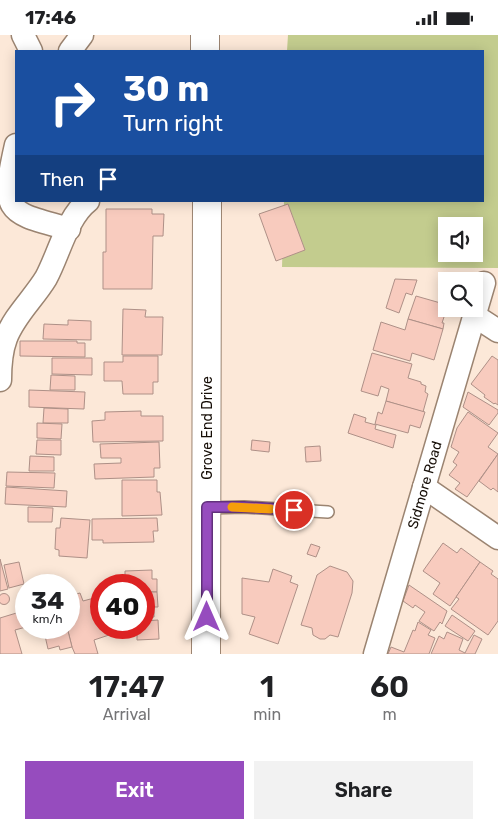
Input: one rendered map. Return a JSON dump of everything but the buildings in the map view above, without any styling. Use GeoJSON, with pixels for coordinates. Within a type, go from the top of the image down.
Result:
{"type":"FeatureCollection","features":[{"type":"Feature","properties":{"kind":"street"},"geometry":{"type":"LineString","coordinates":[[23,35],[31,50]]}},
{"type":"Feature","properties":{"kind":"street"},"geometry":{"type":"LineString","coordinates":[[71,50],[82,35]]}},
{"type":"Feature","properties":{"kind":"street"},"geometry":{"type":"LineString","coordinates":[[205,35],[205,50]]}},
{"type":"Feature","properties":{"kind":"street"},"geometry":{"type":"LineString","coordinates":[[15,147],[6,166],[1,192],[4,204],[10,211],[69,229]]}},
{"type":"Feature","properties":{"kind":"street"},"geometry":{"type":"LineString","coordinates":[[0,380],[0,364],[6,338],[19,315],[46,279],[74,216],[87,202]]}},
{"type":"Feature","properties":{"kind":"street","name":"Grove End Drive"},"geometry":{"type":"LineString","coordinates":[[206,654],[207,202]]}},
{"type":"Feature","properties":{"kind":"street","name":"Sidmore Road"},"geometry":{"type":"LineString","coordinates":[[375,654],[474,317]]}},
{"type":"Feature","properties":{"kind":"street"},"geometry":{"type":"LineString","coordinates":[[476,317],[498,331]]}},
{"type":"Feature","properties":{"kind":"street"},"geometry":{"type":"LineString","coordinates":[[424,487],[498,538]]}},
{"type":"Feature","properties":{"kind":"lane"},"geometry":{"type":"LineString","coordinates":[[207,507],[244,507],[328,512]]}},
{"type":"Feature","properties":{"kind":"green space"},"geometry":{"type":"Polygon","coordinates":[[[288,35],[498,35],[498,268],[282,267],[284,202],[484,202],[484,50],[287,50],[288,35]]]}},
{"type":"Feature","properties":{"kind":"slow traffic"},"geometry":{"type":"LineString","coordinates":[[232,507],[271,509]]}},
{"type":"Feature","properties":{"kind":"route"},"geometry":{"type":"LineString","coordinates":[[207,617],[207,507],[294,510]]}}]}
